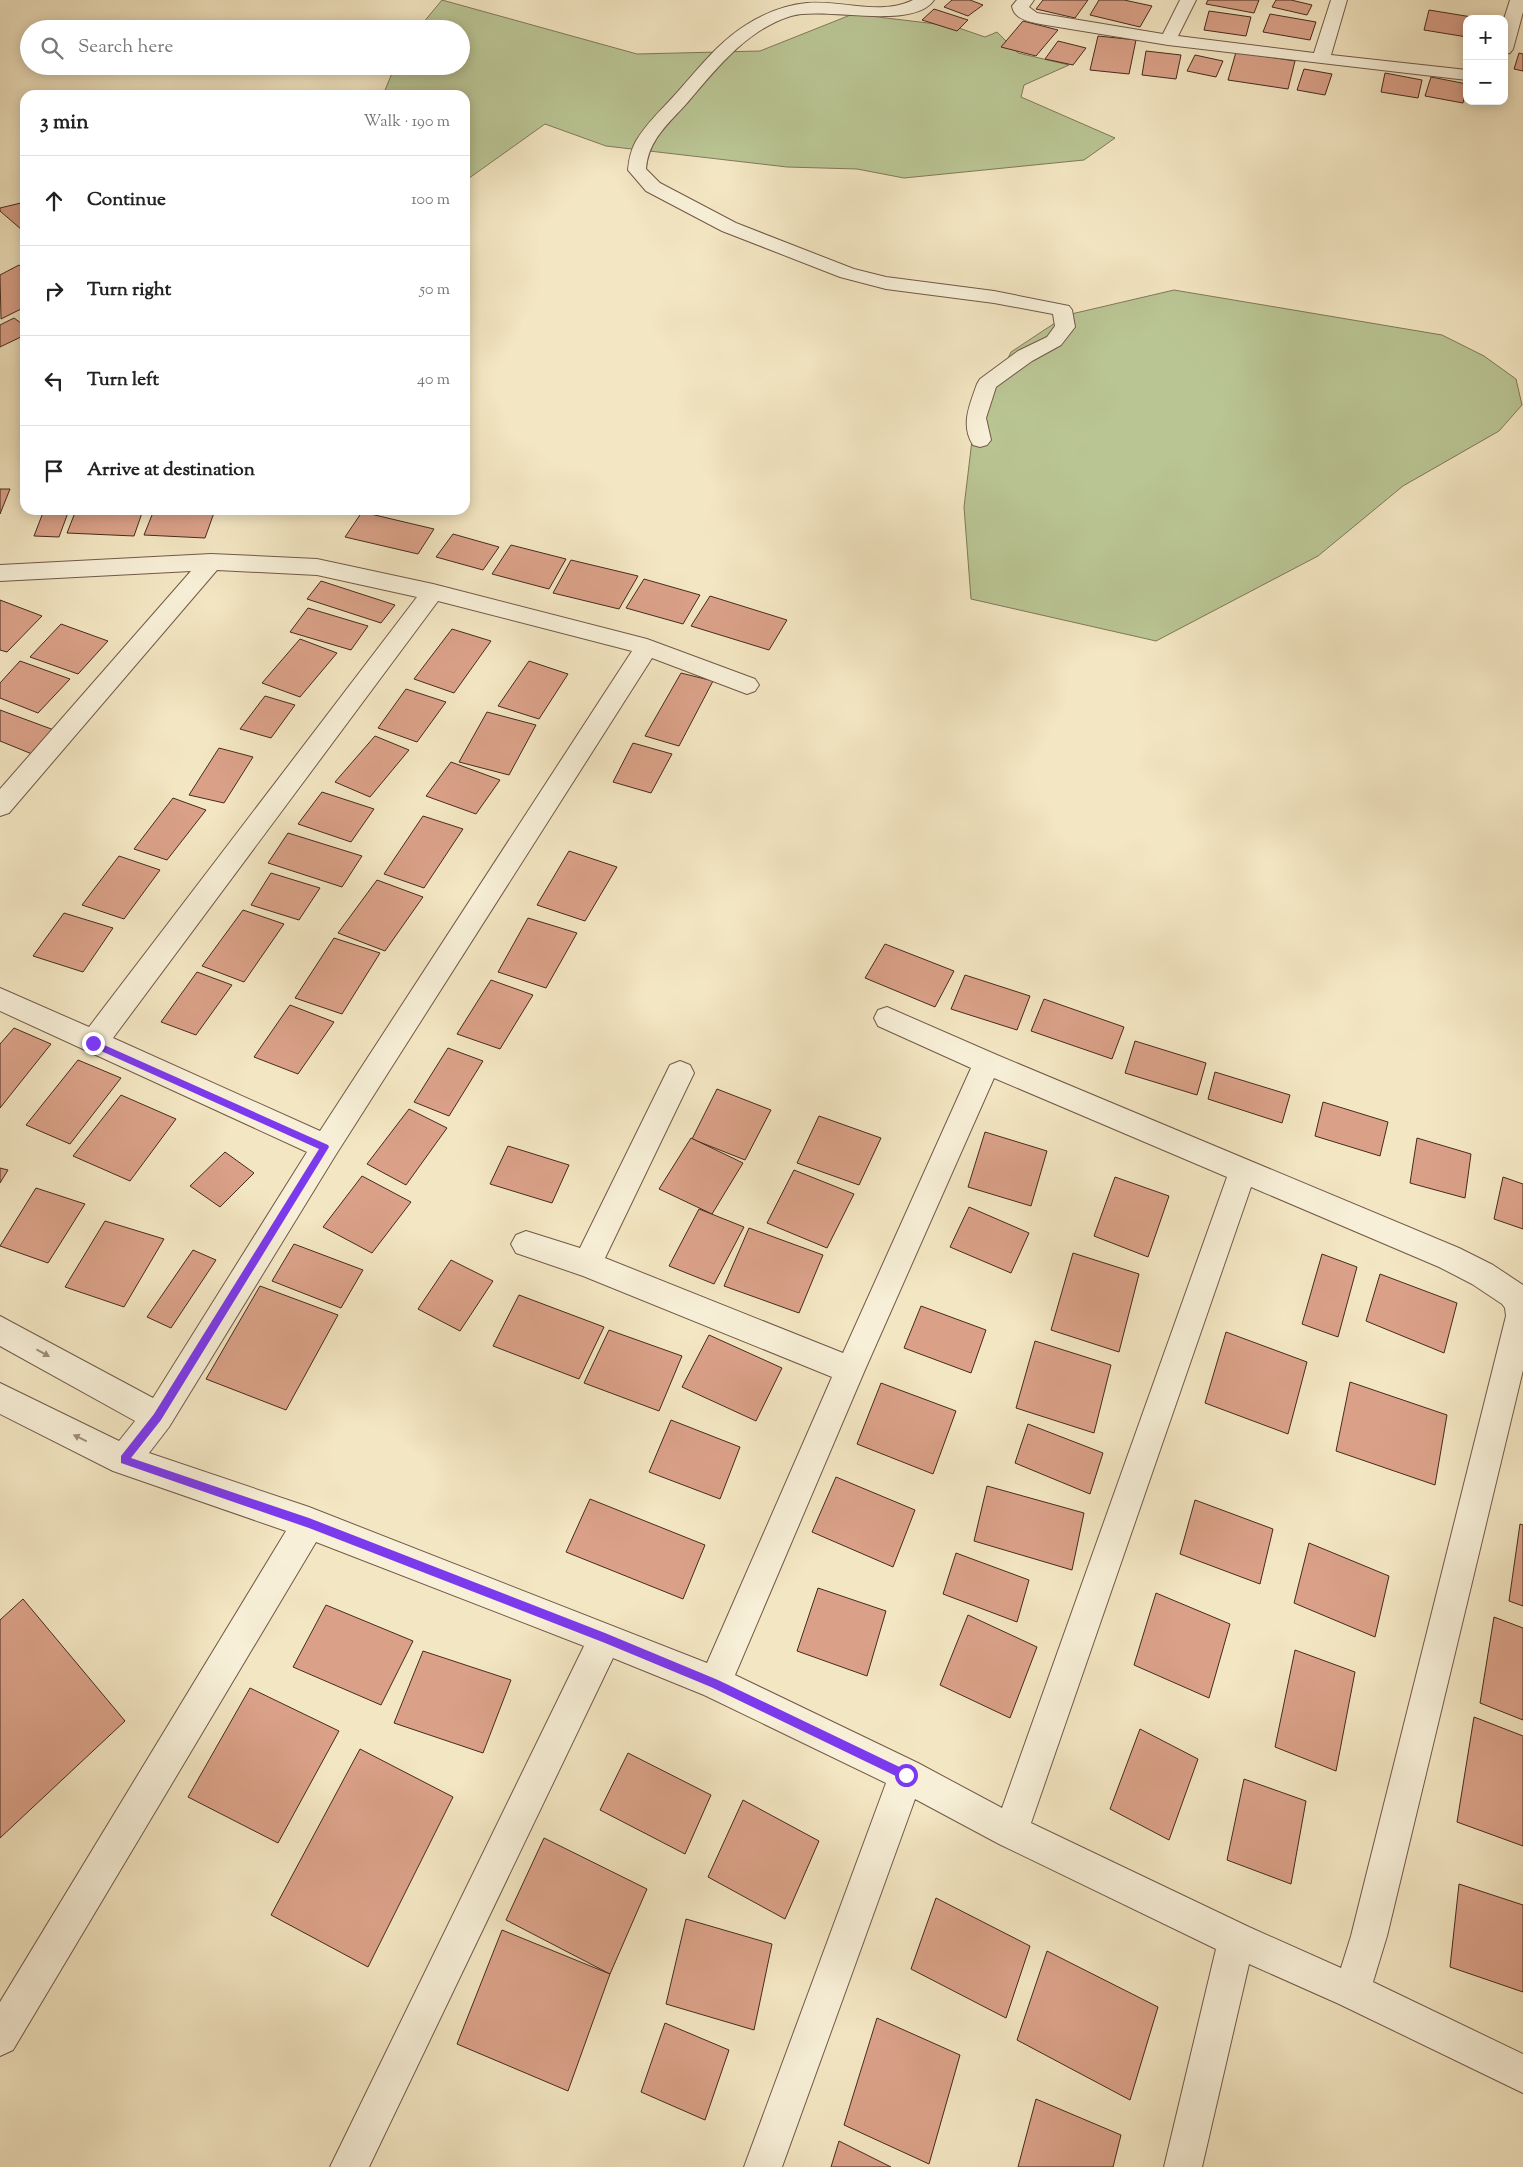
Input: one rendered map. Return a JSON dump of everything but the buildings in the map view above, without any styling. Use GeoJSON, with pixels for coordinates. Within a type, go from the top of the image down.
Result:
{"type":"FeatureCollection","features":[{"type":"Feature","properties":{"kind":"street"},"geometry":{"type":"LineString","coordinates":[[926,0],[911,8],[889,11],[808,8],[789,12],[762,22],[742,33],[714,61],[653,131],[636,159],[637,170],[653,187],[728,227],[848,273],[886,283],[994,297],[1062,310],[1065,327],[1054,341],[1025,356],[987,384],[976,418],[980,440]]}},
{"type":"Feature","properties":{"kind":"street"},"geometry":{"type":"LineString","coordinates":[[1026,0],[1020,6],[1021,11],[1031,17],[1168,40],[1463,75]]}},
{"type":"Feature","properties":{"kind":"street"},"geometry":{"type":"LineString","coordinates":[[1168,40],[1188,0]]}},
{"type":"Feature","properties":{"kind":"street"},"geometry":{"type":"LineString","coordinates":[[1321,59],[1339,0]]}},
{"type":"Feature","properties":{"kind":"street"},"geometry":{"type":"LineString","coordinates":[[1508,35],[1518,0]]}},
{"type":"Feature","properties":{"kind":"street"},"geometry":{"type":"LineString","coordinates":[[0,573],[210,562],[317,567],[433,592],[646,647],[747,685]]}},
{"type":"Feature","properties":{"kind":"street"},"geometry":{"type":"LineString","coordinates":[[0,806],[210,562]]}},
{"type":"Feature","properties":{"kind":"street"},"geometry":{"type":"LineString","coordinates":[[93,1043],[433,592]]}},
{"type":"Feature","properties":{"kind":"street"},"geometry":{"type":"LineString","coordinates":[[124,1460],[158,1417],[325,1147],[646,647]]}},
{"type":"Feature","properties":{"kind":"street"},"geometry":{"type":"LineString","coordinates":[[0,1000],[325,1147]]}},
{"type":"Feature","properties":{"kind":"street"},"geometry":{"type":"LineString","coordinates":[[887,1018],[987,1063],[1441,1254],[1477,1271],[1518,1300],[1521,1316],[1369,1936],[1352,1991]]}},
{"type":"Feature","properties":{"kind":"street"},"geometry":{"type":"LineString","coordinates":[[714,1683],[850,1370],[987,1063]]}},
{"type":"Feature","properties":{"kind":"street"},"geometry":{"type":"LineString","coordinates":[[587,1264],[680,1073]]}},
{"type":"Feature","properties":{"kind":"street"},"geometry":{"type":"LineString","coordinates":[[1011,1832],[1243,1171]]}},
{"type":"Feature","properties":{"kind":"street"},"geometry":{"type":"LineString","coordinates":[[526,1244],[587,1264],[850,1370]]}},
{"type":"Feature","properties":{"kind":"street"},"geometry":{"type":"LineString","coordinates":[[0,1330],[158,1417]]}},
{"type":"Feature","properties":{"kind":"street"},"geometry":{"type":"LineString","coordinates":[[3,1405],[124,1460],[309,1523],[605,1638],[714,1683],[906,1775],[1011,1832],[1236,1940],[1352,1991],[1523,2074]]}},
{"type":"Feature","properties":{"kind":"street"},"geometry":{"type":"LineString","coordinates":[[0,2037],[309,1523]]}},
{"type":"Feature","properties":{"kind":"street"},"geometry":{"type":"LineString","coordinates":[[348,2167],[605,1638]]}},
{"type":"Feature","properties":{"kind":"street"},"geometry":{"type":"LineString","coordinates":[[763,2167],[906,1775]]}},
{"type":"Feature","properties":{"kind":"street"},"geometry":{"type":"LineString","coordinates":[[1183,2167],[1236,1940]]}},
{"type":"Feature","properties":{"kind":"green space"},"geometry":{"type":"Polygon","coordinates":[[[442,0],[637,54],[760,51],[853,14],[953,26],[985,37],[997,32],[1018,53],[1069,65],[1024,85],[1021,97],[1115,138],[1084,160],[904,178],[857,169],[787,167],[606,146],[545,124],[470,177],[470,90],[385,90],[391,75],[470,75],[470,20],[425,20],[442,0]]]}},
{"type":"Feature","properties":{"kind":"green space"},"geometry":{"type":"Polygon","coordinates":[[[1174,290],[1442,335],[1484,356],[1516,379],[1522,405],[1499,431],[1403,486],[1318,556],[1156,641],[971,599],[964,507],[973,432],[1011,352],[1067,315],[1174,290]]]}},
{"type":"Feature","properties":{"kind":"route"},"geometry":{"type":"LineString","coordinates":[[93,1043],[325,1147],[158,1417],[124,1460],[309,1523],[605,1638],[714,1683],[906,1775]]}}]}
